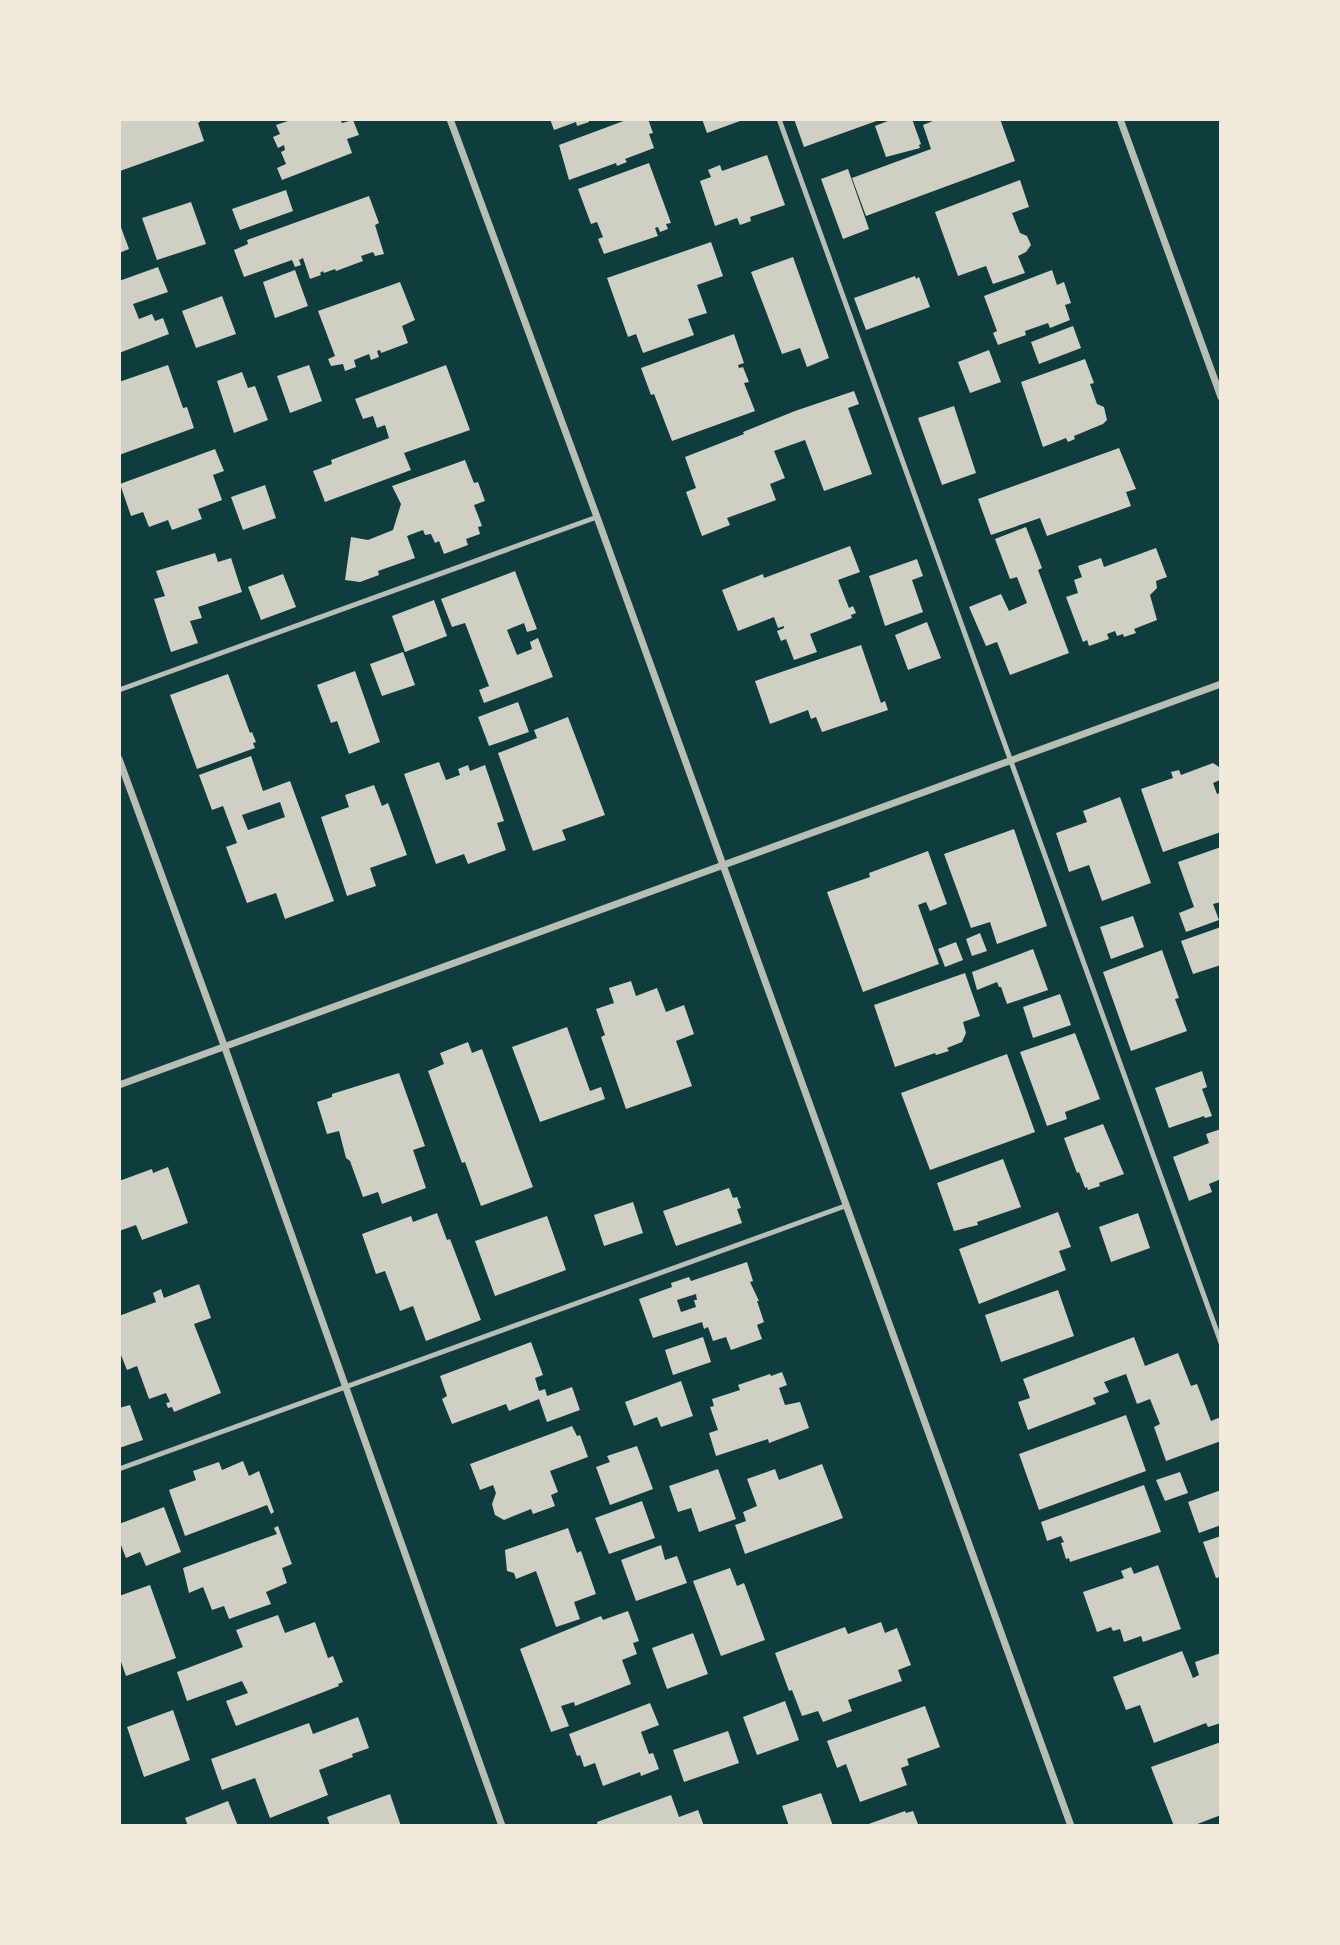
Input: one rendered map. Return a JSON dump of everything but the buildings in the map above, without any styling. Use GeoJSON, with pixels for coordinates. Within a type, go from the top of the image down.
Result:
{"type":"FeatureCollection","features":[{"type":"Feature","properties":{"kind":"street"},"geometry":{"type":"LineString","coordinates":[[450,119],[1071,1826]]}},
{"type":"Feature","properties":{"kind":"street"},"geometry":{"type":"LineString","coordinates":[[1120,119],[1221,397]]}},
{"type":"Feature","properties":{"kind":"street"},"geometry":{"type":"LineString","coordinates":[[119,1085],[1221,684]]}},
{"type":"Feature","properties":{"kind":"street"},"geometry":{"type":"LineString","coordinates":[[119,760],[225,1048],[502,1826]]}},
{"type":"Feature","properties":{"kind":"lane"},"geometry":{"type":"LineString","coordinates":[[779,119],[1221,1343]]}},
{"type":"Feature","properties":{"kind":"lane"},"geometry":{"type":"LineString","coordinates":[[119,691],[597,517]]}},
{"type":"Feature","properties":{"kind":"lane"},"geometry":{"type":"LineString","coordinates":[[119,1469],[845,1206]]}}]}
